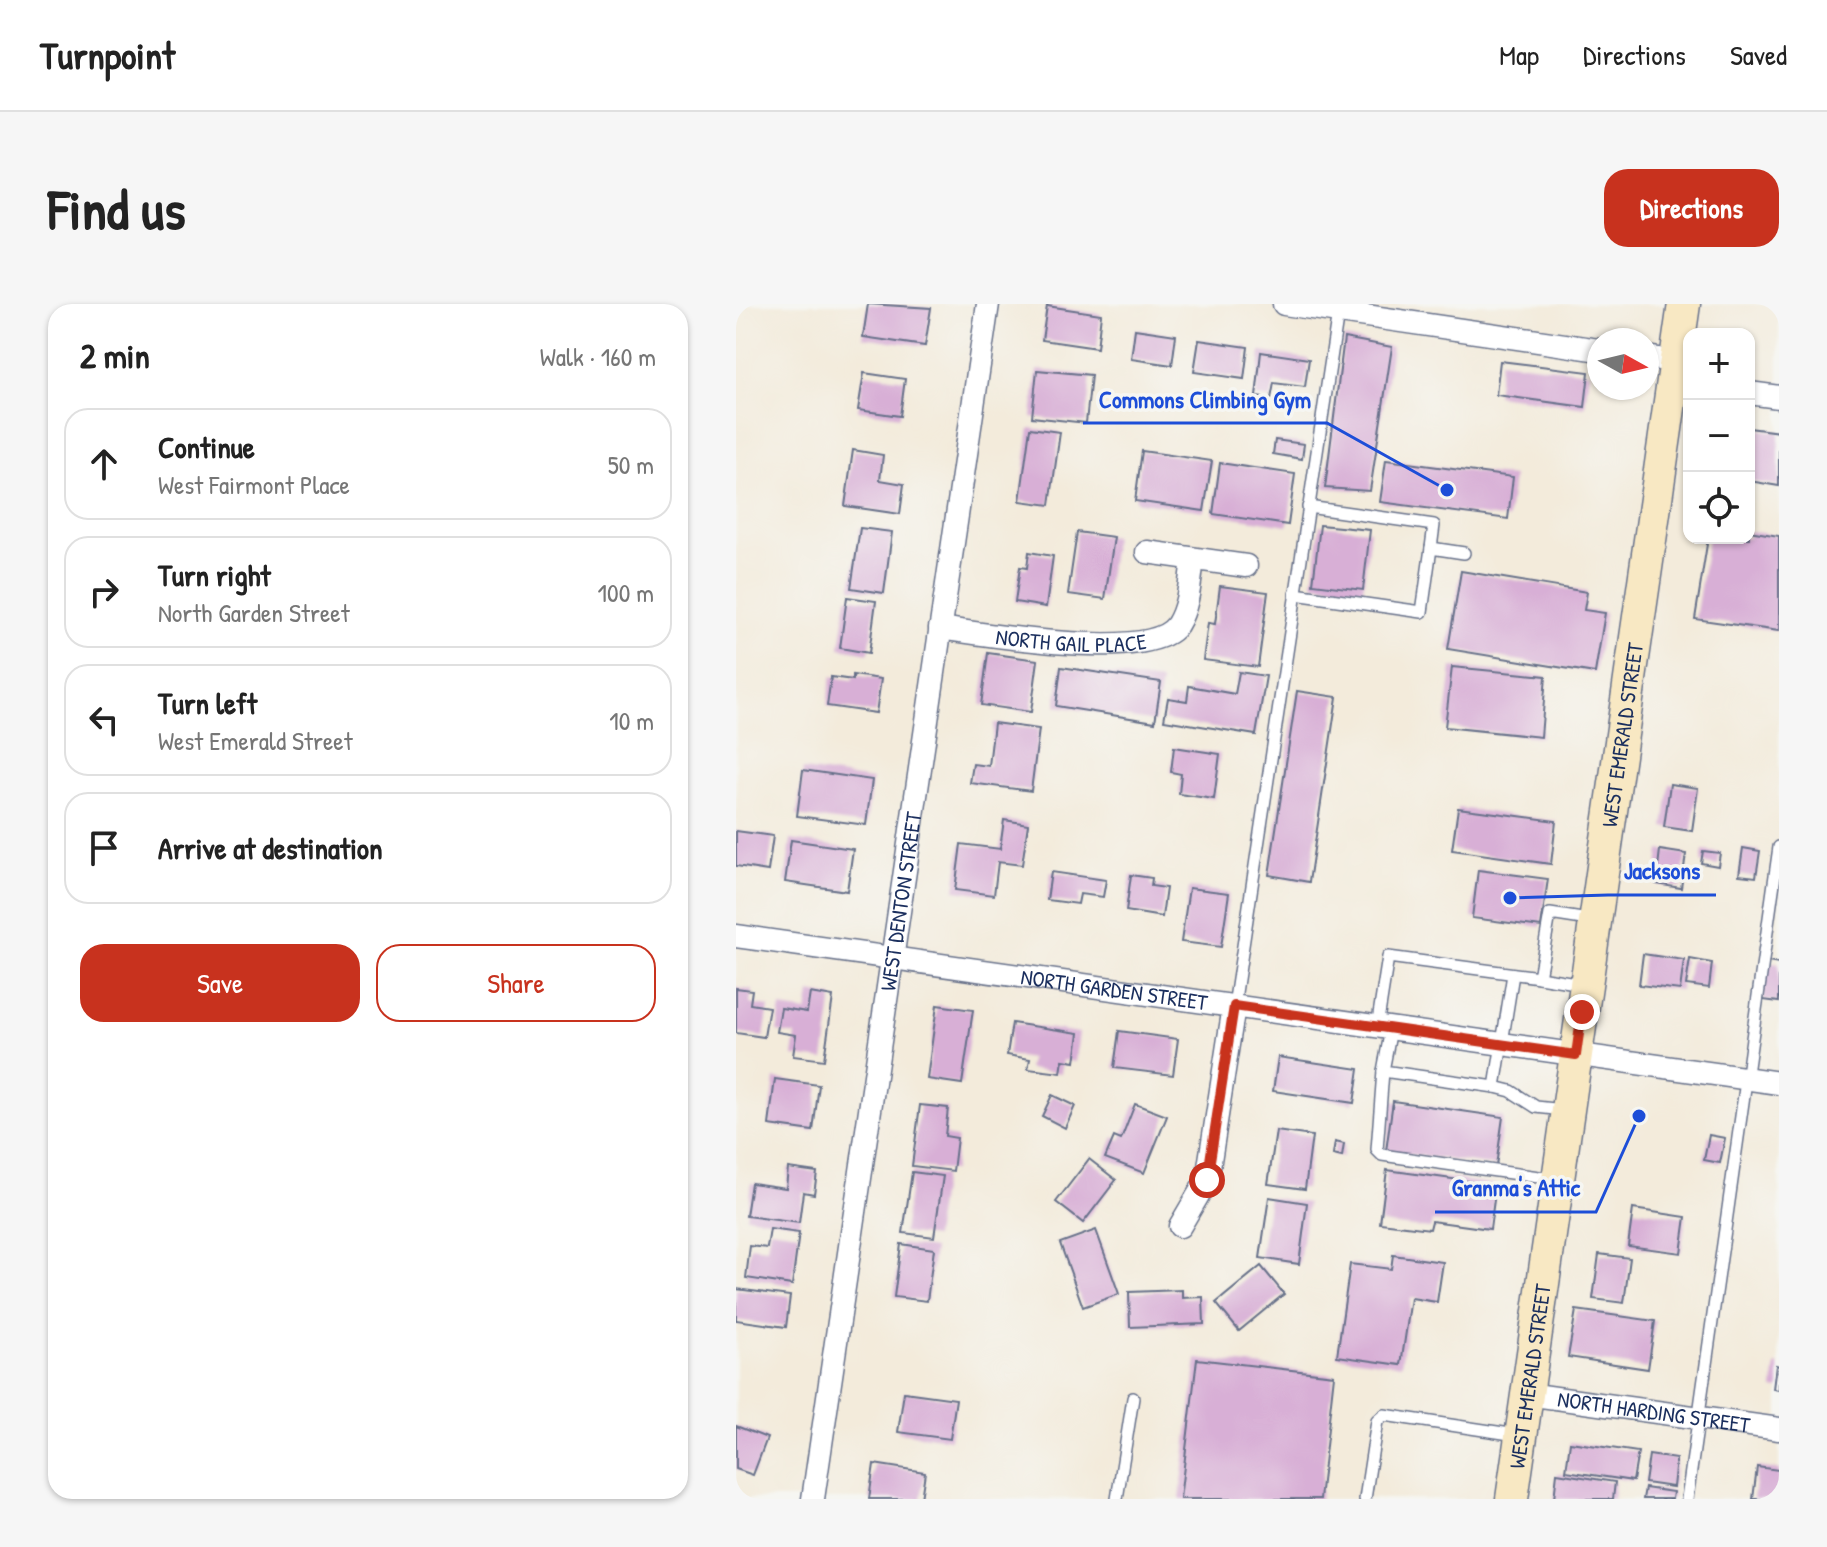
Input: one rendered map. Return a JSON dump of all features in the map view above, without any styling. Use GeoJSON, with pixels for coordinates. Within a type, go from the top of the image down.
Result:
{"type":"FeatureCollection","features":[{"type":"Feature","properties":{"kind":"street","name":"WEST DENTON STREET"},"geometry":{"type":"LineString","coordinates":[[813,1499],[988,304]]}},
{"type":"Feature","properties":{"kind":"street"},"geometry":{"type":"LineString","coordinates":[[1284,304],[1587,348]]}},
{"type":"Feature","properties":{"kind":"street","name":"WEST EMERALD STREET"},"geometry":{"type":"LineString","coordinates":[[1512,1499],[1671,372],[1684,304]]}},
{"type":"Feature","properties":{"kind":"street"},"geometry":{"type":"LineString","coordinates":[[1755,394],[1779,397]]}},
{"type":"Feature","properties":{"kind":"street"},"geometry":{"type":"LineString","coordinates":[[1147,552],[1246,566]]}},
{"type":"Feature","properties":{"kind":"street","name":"NORTH GAIL PLACE"},"geometry":{"type":"LineString","coordinates":[[940,628],[1060,644],[1154,641],[1176,627],[1186,603],[1193,559]]}},
{"type":"Feature","properties":{"kind":"street","name":"NORTH GARDEN STREET"},"geometry":{"type":"LineString","coordinates":[[736,936],[1779,1083]]}},
{"type":"Feature","properties":{"kind":"street"},"geometry":{"type":"LineString","coordinates":[[1180,1226],[1207,1180],[1234,1006]]}},
{"type":"Feature","properties":{"kind":"street","name":"NORTH HARDING STREET"},"geometry":{"type":"LineString","coordinates":[[1527,1394],[1779,1429]]}},
{"type":"Feature","properties":{"kind":"lane"},"geometry":{"type":"LineString","coordinates":[[1234,1006],[1338,312]]}},
{"type":"Feature","properties":{"kind":"lane"},"geometry":{"type":"LineString","coordinates":[[1295,594],[1422,612],[1434,525],[1308,507]]}},
{"type":"Feature","properties":{"kind":"lane"},"geometry":{"type":"LineString","coordinates":[[1431,548],[1464,553]]}},
{"type":"Feature","properties":{"kind":"lane"},"geometry":{"type":"LineString","coordinates":[[1687,1499],[1779,847]]}},
{"type":"Feature","properties":{"kind":"lane"},"geometry":{"type":"LineString","coordinates":[[1539,977],[1550,914],[1595,921]]}},
{"type":"Feature","properties":{"kind":"lane"},"geometry":{"type":"LineString","coordinates":[[1558,1180],[1382,1155],[1377,1150],[1388,957],[1586,985]]}},
{"type":"Feature","properties":{"kind":"lane"},"geometry":{"type":"LineString","coordinates":[[1495,1087],[1513,974]]}},
{"type":"Feature","properties":{"kind":"lane"},"geometry":{"type":"LineString","coordinates":[[1383,1071],[1495,1087],[1511,1091],[1536,1107],[1568,1110]]}},
{"type":"Feature","properties":{"kind":"lane"},"geometry":{"type":"LineString","coordinates":[[1117,1499],[1133,1398]]}},
{"type":"Feature","properties":{"kind":"lane"},"geometry":{"type":"LineString","coordinates":[[1365,1499],[1377,1421],[1384,1415],[1521,1435]]}},
{"type":"Feature","properties":{"kind":"building"},"geometry":{"type":"Polygon","coordinates":[[[868,304],[931,308],[925,346],[863,337],[868,304]]]}},
{"type":"Feature","properties":{"kind":"building"},"geometry":{"type":"Polygon","coordinates":[[[1047,306],[1101,314],[1097,348],[1042,340],[1047,306]]]}},
{"type":"Feature","properties":{"kind":"building"},"geometry":{"type":"Polygon","coordinates":[[[1135,329],[1176,335],[1172,365],[1131,359],[1135,329]]]}},
{"type":"Feature","properties":{"kind":"building"},"geometry":{"type":"Polygon","coordinates":[[[1344,338],[1392,347],[1370,491],[1325,488],[1344,338]]]}},
{"type":"Feature","properties":{"kind":"building"},"geometry":{"type":"Polygon","coordinates":[[[1199,340],[1248,347],[1244,379],[1194,372],[1199,340]]]}},
{"type":"Feature","properties":{"kind":"building"},"geometry":{"type":"Polygon","coordinates":[[[1261,352],[1309,359],[1305,387],[1274,383],[1271,399],[1256,397],[1261,352]]]}},
{"type":"Feature","properties":{"kind":"building"},"geometry":{"type":"Polygon","coordinates":[[[1500,361],[1587,372],[1585,407],[1496,395],[1500,361]]]}},
{"type":"Feature","properties":{"kind":"building"},"geometry":{"type":"Polygon","coordinates":[[[1037,370],[1091,375],[1086,423],[1032,417],[1037,370]]]}},
{"type":"Feature","properties":{"kind":"building"},"geometry":{"type":"Polygon","coordinates":[[[864,373],[905,379],[900,416],[858,410],[864,373]]]}},
{"type":"Feature","properties":{"kind":"building"},"geometry":{"type":"Polygon","coordinates":[[[1030,428],[1060,432],[1050,505],[1020,501],[1030,428]]]}},
{"type":"Feature","properties":{"kind":"building"},"geometry":{"type":"Polygon","coordinates":[[[1755,429],[1779,432],[1779,486],[1755,482],[1755,429]]]}},
{"type":"Feature","properties":{"kind":"building"},"geometry":{"type":"Polygon","coordinates":[[[1275,440],[1304,444],[1302,459],[1273,454],[1275,440]]]}},
{"type":"Feature","properties":{"kind":"building"},"geometry":{"type":"Polygon","coordinates":[[[853,450],[883,455],[880,480],[904,484],[900,514],[845,506],[853,450]]]}},
{"type":"Feature","properties":{"kind":"building"},"geometry":{"type":"Polygon","coordinates":[[[1142,451],[1212,461],[1204,511],[1135,501],[1142,451]]]}},
{"type":"Feature","properties":{"kind":"building"},"geometry":{"type":"Polygon","coordinates":[[[1386,460],[1513,477],[1508,519],[1380,502],[1386,460]]]}},
{"type":"Feature","properties":{"kind":"building"},"geometry":{"type":"Polygon","coordinates":[[[1220,463],[1295,474],[1288,525],[1213,514],[1220,463]]]}},
{"type":"Feature","properties":{"kind":"building"},"geometry":{"type":"Polygon","coordinates":[[[1320,525],[1370,530],[1363,590],[1313,584],[1320,525]]]}},
{"type":"Feature","properties":{"kind":"building"},"geometry":{"type":"Polygon","coordinates":[[[860,528],[892,532],[884,593],[851,588],[860,528]]]}},
{"type":"Feature","properties":{"kind":"building"},"geometry":{"type":"Polygon","coordinates":[[[1077,532],[1114,537],[1105,599],[1068,594],[1077,532]]]}},
{"type":"Feature","properties":{"kind":"building"},"geometry":{"type":"Polygon","coordinates":[[[1755,532],[1779,536],[1779,631],[1695,619],[1707,544],[1755,544],[1755,532]]]}},
{"type":"Feature","properties":{"kind":"building"},"geometry":{"type":"Polygon","coordinates":[[[1029,552],[1053,556],[1046,607],[1015,602],[1020,567],[1027,568],[1029,552]]]}},
{"type":"Feature","properties":{"kind":"building"},"geometry":{"type":"Polygon","coordinates":[[[1461,571],[1587,592],[1584,610],[1605,613],[1595,673],[1448,649],[1461,571]]]}},
{"type":"Feature","properties":{"kind":"building"},"geometry":{"type":"Polygon","coordinates":[[[1220,586],[1268,592],[1258,667],[1203,660],[1208,623],[1215,624],[1220,586]]]}},
{"type":"Feature","properties":{"kind":"building"},"geometry":{"type":"Polygon","coordinates":[[[847,597],[876,601],[869,653],[840,648],[847,597]]]}},
{"type":"Feature","properties":{"kind":"building"},"geometry":{"type":"Polygon","coordinates":[[[988,653],[1038,660],[1031,712],[981,705],[988,653]]]}},
{"type":"Feature","properties":{"kind":"building"},"geometry":{"type":"Polygon","coordinates":[[[1061,667],[1161,682],[1155,722],[1056,706],[1061,667]]]}},
{"type":"Feature","properties":{"kind":"building"},"geometry":{"type":"Polygon","coordinates":[[[1452,667],[1546,676],[1541,737],[1445,727],[1452,667]]]}},
{"type":"Feature","properties":{"kind":"building"},"geometry":{"type":"Polygon","coordinates":[[[1239,672],[1266,676],[1256,735],[1164,720],[1168,698],[1187,701],[1189,686],[1235,694],[1239,672]]]}},
{"type":"Feature","properties":{"kind":"building"},"geometry":{"type":"Polygon","coordinates":[[[853,675],[881,679],[876,713],[827,706],[831,677],[853,680],[853,675]]]}},
{"type":"Feature","properties":{"kind":"building"},"geometry":{"type":"Polygon","coordinates":[[[1297,691],[1337,697],[1309,882],[1269,875],[1297,691]]]}},
{"type":"Feature","properties":{"kind":"building"},"geometry":{"type":"Polygon","coordinates":[[[994,723],[1039,729],[1031,791],[970,783],[973,764],[989,766],[994,723]]]}},
{"type":"Feature","properties":{"kind":"building"},"geometry":{"type":"Polygon","coordinates":[[[1174,747],[1220,754],[1214,799],[1179,794],[1181,774],[1171,772],[1174,747]]]}},
{"type":"Feature","properties":{"kind":"building"},"geometry":{"type":"Polygon","coordinates":[[[803,770],[872,780],[866,825],[797,816],[803,770]]]}},
{"type":"Feature","properties":{"kind":"building"},"geometry":{"type":"Polygon","coordinates":[[[1670,784],[1698,788],[1692,831],[1664,827],[1670,784]]]}},
{"type":"Feature","properties":{"kind":"building"},"geometry":{"type":"Polygon","coordinates":[[[1458,808],[1556,821],[1551,864],[1452,850],[1458,808]]]}},
{"type":"Feature","properties":{"kind":"building"},"geometry":{"type":"Polygon","coordinates":[[[1004,820],[1028,824],[1022,865],[998,862],[994,895],[955,890],[961,844],[1000,849],[1004,820]]]}},
{"type":"Feature","properties":{"kind":"building"},"geometry":{"type":"Polygon","coordinates":[[[736,831],[773,836],[768,871],[736,866],[736,831]]]}},
{"type":"Feature","properties":{"kind":"building"},"geometry":{"type":"Polygon","coordinates":[[[791,840],[853,849],[847,891],[785,882],[791,840]]]}},
{"type":"Feature","properties":{"kind":"building"},"geometry":{"type":"Polygon","coordinates":[[[1743,848],[1760,851],[1756,877],[1739,875],[1743,848]]]}},
{"type":"Feature","properties":{"kind":"building"},"geometry":{"type":"Polygon","coordinates":[[[1660,850],[1686,854],[1681,888],[1656,884],[1660,850]]]}},
{"type":"Feature","properties":{"kind":"building"},"geometry":{"type":"Polygon","coordinates":[[[1703,851],[1720,853],[1718,866],[1701,863],[1703,851]]]}},
{"type":"Feature","properties":{"kind":"building"},"geometry":{"type":"Polygon","coordinates":[[[1478,870],[1548,879],[1541,927],[1472,918],[1478,870]]]}},
{"type":"Feature","properties":{"kind":"building"},"geometry":{"type":"Polygon","coordinates":[[[1051,872],[1106,880],[1103,897],[1080,894],[1078,904],[1047,900],[1051,872]]]}},
{"type":"Feature","properties":{"kind":"building"},"geometry":{"type":"Polygon","coordinates":[[[1131,875],[1152,878],[1151,886],[1166,888],[1162,917],[1126,911],[1131,875]]]}},
{"type":"Feature","properties":{"kind":"building"},"geometry":{"type":"Polygon","coordinates":[[[1189,888],[1229,893],[1221,947],[1181,942],[1189,888]]]}},
{"type":"Feature","properties":{"kind":"building"},"geometry":{"type":"Polygon","coordinates":[[[1643,954],[1684,960],[1680,990],[1639,985],[1643,954]]]}},
{"type":"Feature","properties":{"kind":"building"},"geometry":{"type":"Polygon","coordinates":[[[1690,959],[1712,963],[1709,988],[1686,985],[1690,959]]]}},
{"type":"Feature","properties":{"kind":"building"},"geometry":{"type":"Polygon","coordinates":[[[1768,962],[1779,964],[1779,1002],[1763,1000],[1768,962]]]}},
{"type":"Feature","properties":{"kind":"building"},"geometry":{"type":"Polygon","coordinates":[[[736,988],[752,990],[750,1004],[769,1007],[764,1037],[736,1033],[736,988]]]}},
{"type":"Feature","properties":{"kind":"building"},"geometry":{"type":"Polygon","coordinates":[[[810,993],[833,997],[824,1060],[793,1056],[796,1035],[777,1032],[781,1008],[807,1012],[810,993]]]}},
{"type":"Feature","properties":{"kind":"building"},"geometry":{"type":"Polygon","coordinates":[[[937,1005],[973,1010],[962,1084],[927,1079],[937,1005]]]}},
{"type":"Feature","properties":{"kind":"building"},"geometry":{"type":"Polygon","coordinates":[[[1012,1023],[1079,1033],[1075,1062],[1063,1060],[1061,1073],[1028,1069],[1030,1059],[1007,1055],[1012,1023]]]}},
{"type":"Feature","properties":{"kind":"building"},"geometry":{"type":"Polygon","coordinates":[[[1119,1031],[1178,1039],[1173,1075],[1114,1068],[1119,1031]]]}},
{"type":"Feature","properties":{"kind":"building"},"geometry":{"type":"Polygon","coordinates":[[[1278,1057],[1359,1069],[1354,1103],[1273,1091],[1278,1057]]]}},
{"type":"Feature","properties":{"kind":"building"},"geometry":{"type":"Polygon","coordinates":[[[775,1079],[819,1085],[813,1131],[769,1125],[775,1079]]]}},
{"type":"Feature","properties":{"kind":"building"},"geometry":{"type":"Polygon","coordinates":[[[1052,1095],[1075,1106],[1065,1128],[1042,1116],[1052,1095]]]}},
{"type":"Feature","properties":{"kind":"building"},"geometry":{"type":"Polygon","coordinates":[[[1393,1101],[1503,1117],[1496,1166],[1386,1151],[1393,1101]]]}},
{"type":"Feature","properties":{"kind":"building"},"geometry":{"type":"Polygon","coordinates":[[[1135,1104],[1167,1116],[1144,1173],[1105,1158],[1114,1137],[1121,1140],[1135,1104]]]}},
{"type":"Feature","properties":{"kind":"building"},"geometry":{"type":"Polygon","coordinates":[[[920,1105],[948,1108],[945,1136],[957,1138],[953,1171],[912,1166],[920,1105]]]}},
{"type":"Feature","properties":{"kind":"building"},"geometry":{"type":"Polygon","coordinates":[[[1276,1131],[1312,1136],[1305,1189],[1268,1184],[1276,1131]]]}},
{"type":"Feature","properties":{"kind":"building"},"geometry":{"type":"Polygon","coordinates":[[[1709,1135],[1725,1138],[1720,1163],[1704,1160],[1709,1135]]]}},
{"type":"Feature","properties":{"kind":"building"},"geometry":{"type":"Polygon","coordinates":[[[1335,1142],[1344,1144],[1342,1157],[1333,1155],[1335,1142]]]}},
{"type":"Feature","properties":{"kind":"building"},"geometry":{"type":"Polygon","coordinates":[[[1089,1159],[1116,1180],[1083,1223],[1056,1202],[1089,1159]]]}},
{"type":"Feature","properties":{"kind":"building"},"geometry":{"type":"Polygon","coordinates":[[[788,1168],[817,1172],[814,1194],[803,1192],[799,1223],[746,1216],[751,1183],[786,1188],[788,1168]]]}},
{"type":"Feature","properties":{"kind":"building"},"geometry":{"type":"Polygon","coordinates":[[[1387,1170],[1496,1185],[1490,1229],[1432,1221],[1430,1229],[1380,1223],[1387,1170]]]}},
{"type":"Feature","properties":{"kind":"building"},"geometry":{"type":"Polygon","coordinates":[[[912,1172],[943,1176],[934,1237],[903,1233],[912,1172]]]}},
{"type":"Feature","properties":{"kind":"building"},"geometry":{"type":"Polygon","coordinates":[[[1269,1197],[1307,1203],[1299,1264],[1260,1258],[1269,1197]]]}},
{"type":"Feature","properties":{"kind":"building"},"geometry":{"type":"Polygon","coordinates":[[[1633,1209],[1686,1217],[1681,1253],[1628,1246],[1633,1209]]]}},
{"type":"Feature","properties":{"kind":"building"},"geometry":{"type":"Polygon","coordinates":[[[770,1229],[799,1233],[792,1285],[746,1278],[750,1246],[767,1248],[770,1229]]]}},
{"type":"Feature","properties":{"kind":"building"},"geometry":{"type":"Polygon","coordinates":[[[1096,1230],[1119,1294],[1083,1307],[1060,1243],[1096,1230]]]}},
{"type":"Feature","properties":{"kind":"building"},"geometry":{"type":"Polygon","coordinates":[[[901,1244],[934,1249],[927,1301],[894,1297],[901,1244]]]}},
{"type":"Feature","properties":{"kind":"building"},"geometry":{"type":"Polygon","coordinates":[[[1599,1254],[1630,1258],[1624,1303],[1593,1299],[1599,1254]]]}},
{"type":"Feature","properties":{"kind":"building"},"geometry":{"type":"Polygon","coordinates":[[[1393,1255],[1443,1262],[1437,1302],[1411,1298],[1401,1365],[1337,1356],[1350,1264],[1391,1269],[1393,1255]]]}},
{"type":"Feature","properties":{"kind":"building"},"geometry":{"type":"Polygon","coordinates":[[[1261,1266],[1284,1294],[1239,1331],[1216,1303],[1261,1266]]]}},
{"type":"Feature","properties":{"kind":"building"},"geometry":{"type":"Polygon","coordinates":[[[736,1289],[790,1296],[786,1327],[736,1320],[736,1289]]]}},
{"type":"Feature","properties":{"kind":"building"},"geometry":{"type":"Polygon","coordinates":[[[1182,1290],[1182,1298],[1203,1297],[1204,1324],[1130,1327],[1129,1292],[1182,1290]]]}},
{"type":"Feature","properties":{"kind":"building"},"geometry":{"type":"Polygon","coordinates":[[[1576,1310],[1655,1321],[1648,1369],[1568,1357],[1576,1310]]]}},
{"type":"Feature","properties":{"kind":"building"},"geometry":{"type":"Polygon","coordinates":[[[1197,1359],[1334,1375],[1320,1499],[1180,1499],[1197,1359]]]}},
{"type":"Feature","properties":{"kind":"building"},"geometry":{"type":"Polygon","coordinates":[[[1776,1365],[1779,1366],[1779,1390],[1773,1389],[1776,1365]]]}},
{"type":"Feature","properties":{"kind":"building"},"geometry":{"type":"Polygon","coordinates":[[[904,1392],[956,1399],[950,1439],[898,1432],[904,1392]]]}},
{"type":"Feature","properties":{"kind":"building"},"geometry":{"type":"Polygon","coordinates":[[[736,1426],[767,1438],[753,1475],[736,1469],[736,1426]]]}},
{"type":"Feature","properties":{"kind":"building"},"geometry":{"type":"Polygon","coordinates":[[[1570,1442],[1638,1452],[1633,1481],[1566,1471],[1570,1442]]]}},
{"type":"Feature","properties":{"kind":"building"},"geometry":{"type":"Polygon","coordinates":[[[1649,1455],[1676,1459],[1673,1487],[1645,1483],[1649,1455]]]}},
{"type":"Feature","properties":{"kind":"building"},"geometry":{"type":"Polygon","coordinates":[[[874,1464],[925,1472],[921,1499],[869,1499],[874,1464]]]}},
{"type":"Feature","properties":{"kind":"building"},"geometry":{"type":"Polygon","coordinates":[[[1757,1467],[1779,1470],[1779,1499],[1753,1499],[1757,1467]]]}},
{"type":"Feature","properties":{"kind":"building"},"geometry":{"type":"Polygon","coordinates":[[[1557,1473],[1615,1482],[1613,1499],[1554,1499],[1557,1473]]]}},
{"type":"Feature","properties":{"kind":"building"},"geometry":{"type":"Polygon","coordinates":[[[1645,1488],[1673,1492],[1672,1499],[1643,1499],[1645,1488]]]}},
{"type":"Feature","properties":{"kind":"place","name":"Commons Climbing Gym"},"geometry":{"type":"Point","coordinates":[1447,490]}},
{"type":"Feature","properties":{"kind":"place","name":"Jacksons"},"geometry":{"type":"Point","coordinates":[1510,898]}},
{"type":"Feature","properties":{"kind":"place","name":"Granma's Attic"},"geometry":{"type":"Point","coordinates":[1639,1116]}},
{"type":"Feature","properties":{"kind":"route"},"geometry":{"type":"LineString","coordinates":[[1207,1180],[1234,1006],[1576,1055],[1582,1012]]}}]}
